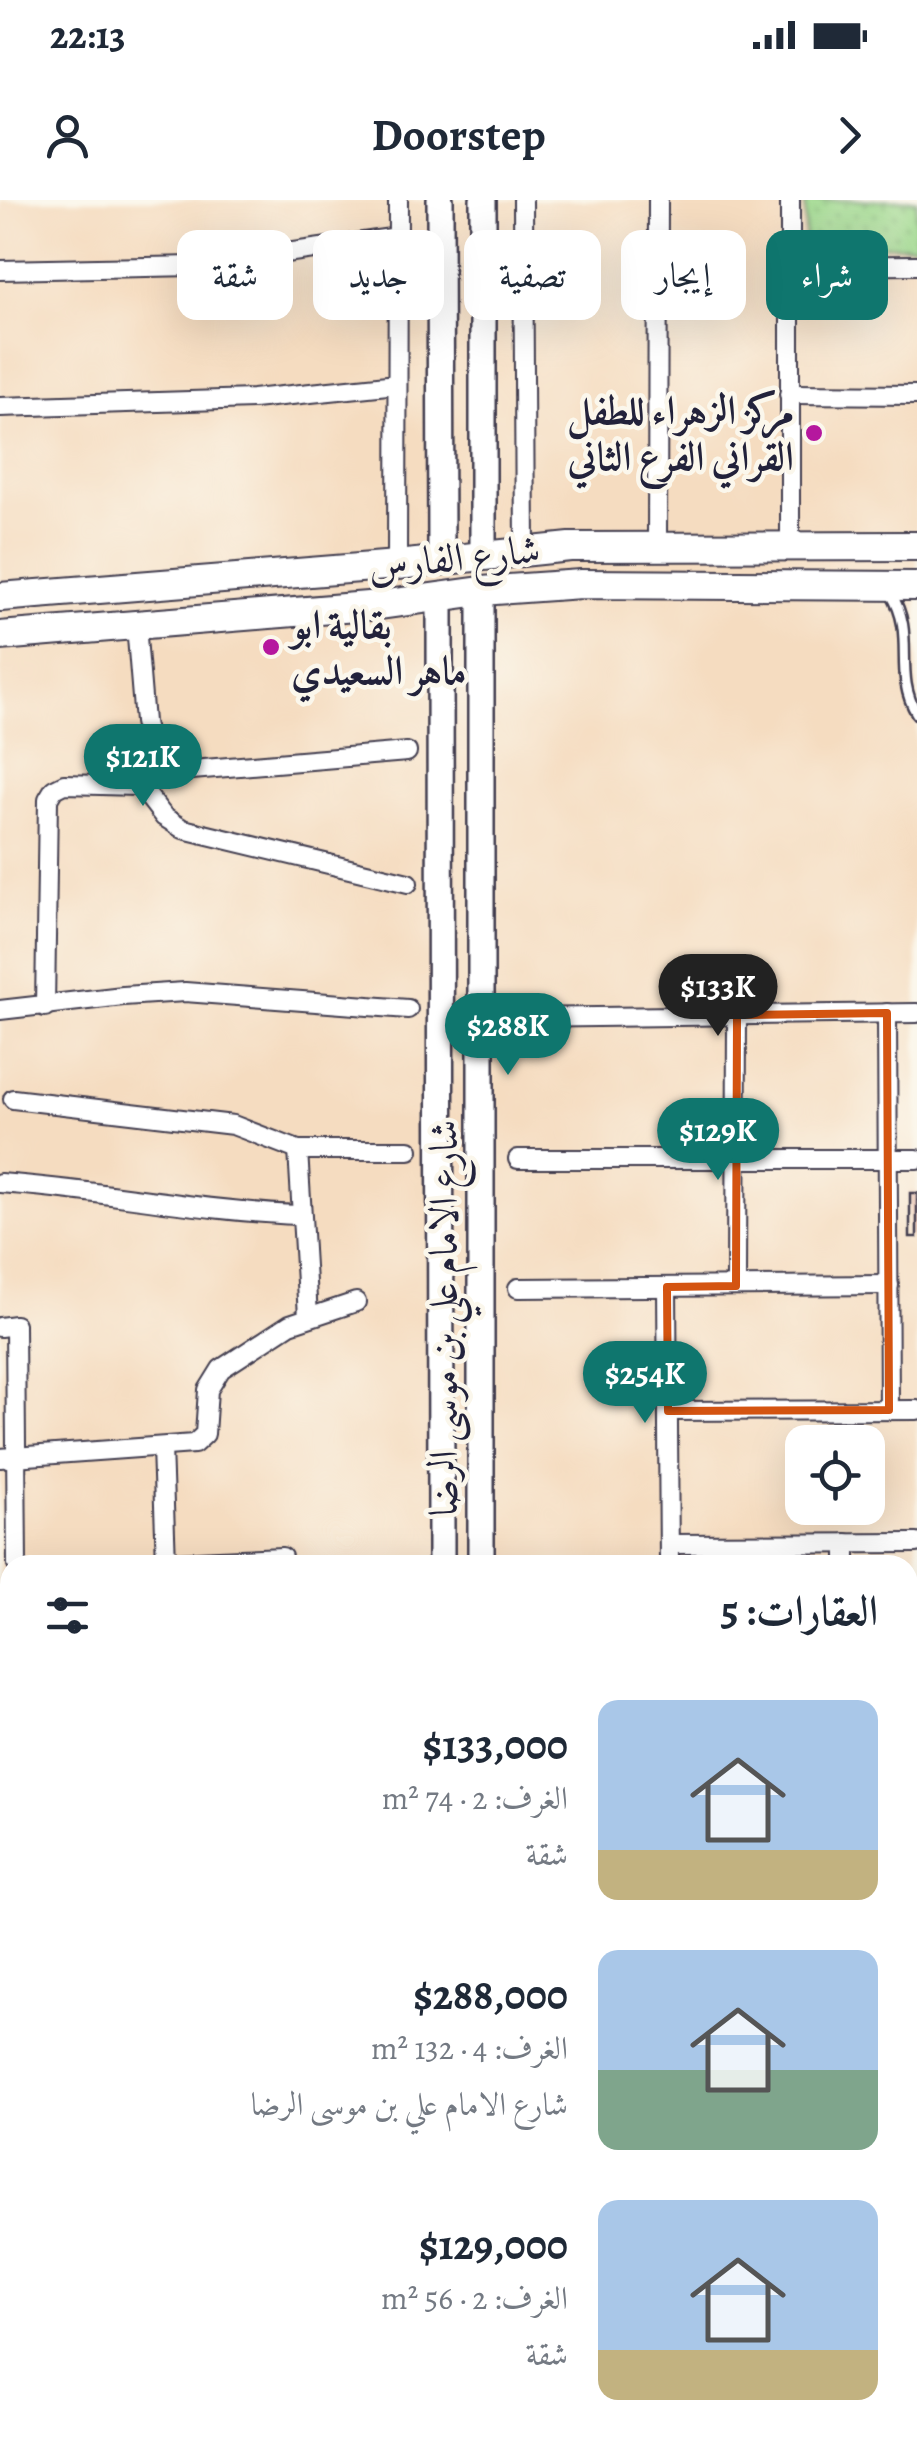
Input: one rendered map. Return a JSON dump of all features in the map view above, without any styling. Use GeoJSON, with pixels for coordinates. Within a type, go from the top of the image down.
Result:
{"type":"FeatureCollection","features":[{"type":"Feature","properties":{"kind":"main road"},"geometry":{"type":"LineString","coordinates":[[440,200],[440,596]]}},
{"type":"Feature","properties":{"kind":"main road"},"geometry":{"type":"LineString","coordinates":[[481,591],[482,200]]}},
{"type":"Feature","properties":{"kind":"main road","name":"شارع الفارس"},"geometry":{"type":"LineString","coordinates":[[0,596],[397,565],[525,551],[917,546]]}},
{"type":"Feature","properties":{"kind":"main road","name":"شارع الفارس"},"geometry":{"type":"LineString","coordinates":[[0,636],[581,584],[917,586]]}},
{"type":"Feature","properties":{"kind":"main road","name":"شارع الامام علي بن موسى الرضا"},"geometry":{"type":"LineString","coordinates":[[480,1555],[481,591]]}},
{"type":"Feature","properties":{"kind":"main road","name":"شارع الامام علي بن موسى الرضا"},"geometry":{"type":"LineString","coordinates":[[440,596],[441,1555]]}},
{"type":"Feature","properties":{"kind":"main road"},"geometry":{"type":"LineString","coordinates":[[440,694],[481,694]]}},
{"type":"Feature","properties":{"kind":"street"},"geometry":{"type":"LineString","coordinates":[[398,200],[398,230]]}},
{"type":"Feature","properties":{"kind":"street"},"geometry":{"type":"LineString","coordinates":[[523,200],[525,551]]}},
{"type":"Feature","properties":{"kind":"street"},"geometry":{"type":"LineString","coordinates":[[657,547],[658,200]]}},
{"type":"Feature","properties":{"kind":"street"},"geometry":{"type":"LineString","coordinates":[[790,200],[790,230]]}},
{"type":"Feature","properties":{"kind":"street"},"geometry":{"type":"LineString","coordinates":[[0,270],[195,266],[313,249]]}},
{"type":"Feature","properties":{"kind":"street"},"geometry":{"type":"LineString","coordinates":[[888,266],[917,266]]}},
{"type":"Feature","properties":{"kind":"street"},"geometry":{"type":"LineString","coordinates":[[397,320],[397,565]]}},
{"type":"Feature","properties":{"kind":"street"},"geometry":{"type":"LineString","coordinates":[[790,320],[790,546]]}},
{"type":"Feature","properties":{"kind":"street"},"geometry":{"type":"LineString","coordinates":[[0,407],[253,399],[397,384]]}},
{"type":"Feature","properties":{"kind":"street"},"geometry":{"type":"LineString","coordinates":[[789,394],[917,395]]}},
{"type":"Feature","properties":{"kind":"street"},"geometry":{"type":"LineString","coordinates":[[136,625],[144,722],[151,756],[142,784],[156,809],[183,829],[408,883]]}},
{"type":"Feature","properties":{"kind":"street"},"geometry":{"type":"LineString","coordinates":[[45,1007],[50,793],[64,784],[142,784],[168,772],[407,752]]}},
{"type":"Feature","properties":{"kind":"street"},"geometry":{"type":"LineString","coordinates":[[0,1010],[186,992],[408,1009]]}},
{"type":"Feature","properties":{"kind":"street"},"geometry":{"type":"LineString","coordinates":[[887,1013],[889,1410]]}},
{"type":"Feature","properties":{"kind":"street"},"geometry":{"type":"LineString","coordinates":[[518,1018],[917,1013]]}},
{"type":"Feature","properties":{"kind":"street"},"geometry":{"type":"LineString","coordinates":[[736,1286],[737,1015]]}},
{"type":"Feature","properties":{"kind":"street"},"geometry":{"type":"LineString","coordinates":[[13,1099],[216,1122],[249,1130],[298,1150],[409,1150]]}},
{"type":"Feature","properties":{"kind":"street"},"geometry":{"type":"LineString","coordinates":[[298,1150],[308,1316]]}},
{"type":"Feature","properties":{"kind":"street"},"geometry":{"type":"LineString","coordinates":[[518,1159],[917,1158]]}},
{"type":"Feature","properties":{"kind":"street"},"geometry":{"type":"LineString","coordinates":[[0,1184],[208,1210],[299,1215]]}},
{"type":"Feature","properties":{"kind":"street"},"geometry":{"type":"LineString","coordinates":[[518,1288],[888,1285]]}},
{"type":"Feature","properties":{"kind":"street"},"geometry":{"type":"LineString","coordinates":[[667,1287],[669,1555]]}},
{"type":"Feature","properties":{"kind":"street"},"geometry":{"type":"LineString","coordinates":[[8,1458],[194,1444],[206,1429],[208,1390],[215,1374],[274,1333],[308,1316],[356,1302]]}},
{"type":"Feature","properties":{"kind":"street"},"geometry":{"type":"LineString","coordinates":[[0,1327],[15,1326],[8,1458],[17,1555]]}},
{"type":"Feature","properties":{"kind":"street"},"geometry":{"type":"LineString","coordinates":[[668,1410],[917,1410]]}},
{"type":"Feature","properties":{"kind":"street"},"geometry":{"type":"LineString","coordinates":[[162,1447],[166,1555]]}},
{"type":"Feature","properties":{"kind":"street"},"geometry":{"type":"LineString","coordinates":[[669,1544],[917,1543]]}},
{"type":"Feature","properties":{"kind":"street"},"geometry":{"type":"LineString","coordinates":[[846,1544],[846,1555]]}},
{"type":"Feature","properties":{"kind":"lane"},"geometry":{"type":"LineString","coordinates":[[875,586],[900,601],[913,617]]}},
{"type":"Feature","properties":{"kind":"lane"},"geometry":{"type":"LineString","coordinates":[[916,639],[911,702],[917,714]]}},
{"type":"Feature","properties":{"kind":"highlighted area"},"geometry":{"type":"Polygon","coordinates":[[[887,1013],[889,1410],[668,1411],[667,1287],[736,1286],[737,1015],[887,1013]]]}},
{"type":"Feature","properties":{"kind":"green space"},"geometry":{"type":"Polygon","coordinates":[[[805,200],[917,200],[917,246],[888,246],[888,230],[805,230],[805,200]]]}},
{"type":"Feature","properties":{"kind":"building"},"geometry":{"type":"Polygon","coordinates":[[[910,1193],[917,1193],[917,1237],[910,1237],[910,1193]]]}},
{"type":"Feature","properties":{"kind":"place","name":"مركز الزهراء للطفل القراني الفرع الثاني"},"geometry":{"type":"Point","coordinates":[814,433]}},
{"type":"Feature","properties":{"kind":"place","name":"بقالية ابو ماهر السعيدي"},"geometry":{"type":"Point","coordinates":[271,647]}}]}
